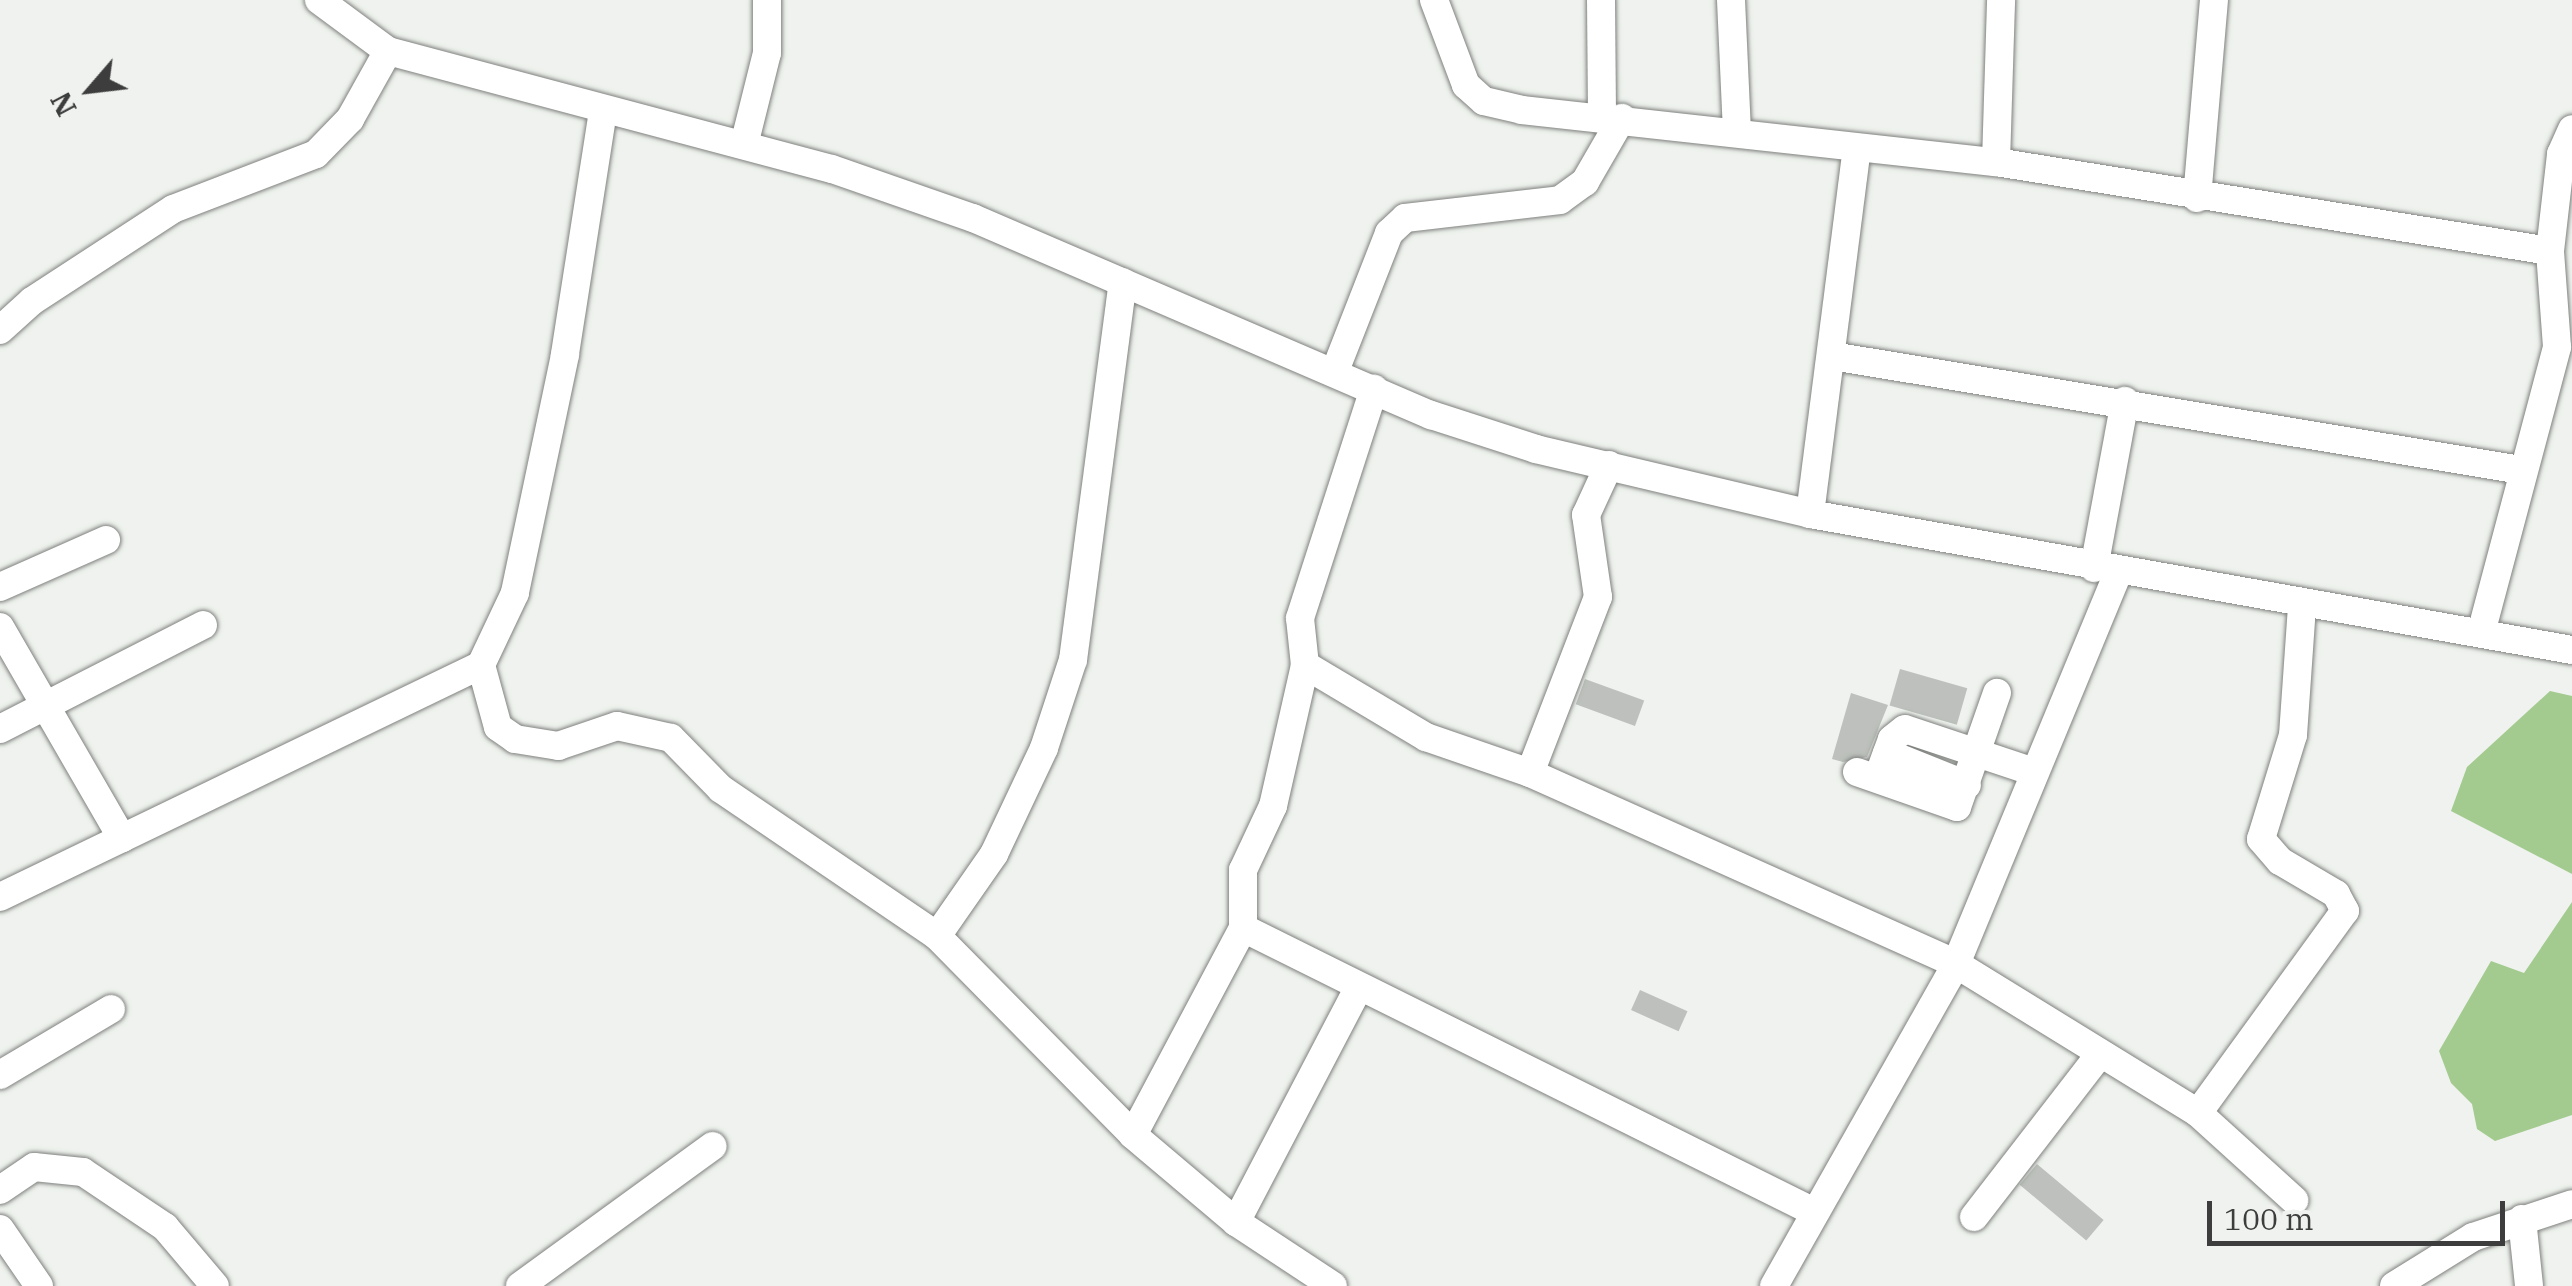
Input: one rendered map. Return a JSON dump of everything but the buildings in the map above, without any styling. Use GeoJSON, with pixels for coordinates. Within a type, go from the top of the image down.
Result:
{"type":"FeatureCollection","features":[{"type":"Feature","properties":{"kind":"street"},"geometry":{"type":"LineString","coordinates":[[319,0],[388,50],[603,111],[744,145],[973,218],[1374,389],[1536,449],[1810,514],[2302,606],[2572,650]]}},
{"type":"Feature","properties":{"kind":"street"},"geometry":{"type":"LineString","coordinates":[[744,145],[767,53],[768,0]]}},
{"type":"Feature","properties":{"kind":"street"},"geometry":{"type":"LineString","coordinates":[[1434,0],[1453,60],[1484,100],[1737,130],[1857,149],[1996,162],[2197,198],[2550,250]]}},
{"type":"Feature","properties":{"kind":"street"},"geometry":{"type":"LineString","coordinates":[[1335,371],[1389,233],[1405,218],[1560,200],[1584,182],[1612,118],[1601,0]]}},
{"type":"Feature","properties":{"kind":"street"},"geometry":{"type":"LineString","coordinates":[[1731,0],[1737,130]]}},
{"type":"Feature","properties":{"kind":"street"},"geometry":{"type":"LineString","coordinates":[[1996,162],[2001,0]]}},
{"type":"Feature","properties":{"kind":"street"},"geometry":{"type":"LineString","coordinates":[[2197,198],[2214,0]]}},
{"type":"Feature","properties":{"kind":"street"},"geometry":{"type":"LineString","coordinates":[[0,330],[32,301],[174,209],[316,154],[350,119],[388,50]]}},
{"type":"Feature","properties":{"kind":"street"},"geometry":{"type":"LineString","coordinates":[[0,897],[481,666],[515,593],[565,354],[603,111]]}},
{"type":"Feature","properties":{"kind":"street"},"geometry":{"type":"LineString","coordinates":[[2481,633],[2521,470],[2557,348],[2550,250],[2561,154],[2572,128]]}},
{"type":"Feature","properties":{"kind":"street"},"geometry":{"type":"LineString","coordinates":[[1810,514],[1857,149]]}},
{"type":"Feature","properties":{"kind":"street"},"geometry":{"type":"LineString","coordinates":[[936,936],[994,854],[1044,748],[1073,660],[1123,282]]}},
{"type":"Feature","properties":{"kind":"street"},"geometry":{"type":"LineString","coordinates":[[1832,356],[2125,401],[2521,470]]}},
{"type":"Feature","properties":{"kind":"street"},"geometry":{"type":"LineString","coordinates":[[1134,1135],[1243,928],[1244,870],[1274,806],[1306,664],[1300,618],[1374,389]]}},
{"type":"Feature","properties":{"kind":"street"},"geometry":{"type":"LineString","coordinates":[[1774,1286],[1956,964],[2034,772],[2106,570],[2125,401]]}},
{"type":"Feature","properties":{"kind":"street"},"geometry":{"type":"LineString","coordinates":[[1530,773],[1598,597],[1586,514],[1610,465]]}},
{"type":"Feature","properties":{"kind":"street"},"geometry":{"type":"LineString","coordinates":[[0,588],[106,540]]}},
{"type":"Feature","properties":{"kind":"street"},"geometry":{"type":"LineString","coordinates":[[2198,1113],[2345,911],[2336,894],[2280,862],[2261,839],[2292,735],[2302,606]]}},
{"type":"Feature","properties":{"kind":"street"},"geometry":{"type":"LineString","coordinates":[[0,729],[203,626]]}},
{"type":"Feature","properties":{"kind":"street"},"geometry":{"type":"LineString","coordinates":[[0,627],[122,838]]}},
{"type":"Feature","properties":{"kind":"street"},"geometry":{"type":"LineString","coordinates":[[1306,664],[1379,714],[1530,773],[1956,964],[2098,1055],[2198,1113],[2294,1200]]}},
{"type":"Feature","properties":{"kind":"street"},"geometry":{"type":"LineString","coordinates":[[481,666],[498,727],[516,739],[558,746],[617,726],[671,738],[721,789],[936,936],[1134,1135],[1236,1222],[1333,1286]]}},
{"type":"Feature","properties":{"kind":"street"},"geometry":{"type":"LineString","coordinates":[[1997,693],[1978,753],[1967,785],[1874,767],[1905,729],[1978,753],[2034,772]]}},
{"type":"Feature","properties":{"kind":"street"},"geometry":{"type":"LineString","coordinates":[[1243,928],[1814,1212]]}},
{"type":"Feature","properties":{"kind":"street"},"geometry":{"type":"LineString","coordinates":[[1236,1222],[1358,986]]}},
{"type":"Feature","properties":{"kind":"street"},"geometry":{"type":"LineString","coordinates":[[0,1075],[111,1009]]}},
{"type":"Feature","properties":{"kind":"street"},"geometry":{"type":"LineString","coordinates":[[1974,1217],[2098,1055]]}},
{"type":"Feature","properties":{"kind":"street"},"geometry":{"type":"LineString","coordinates":[[520,1286],[713,1146]]}},
{"type":"Feature","properties":{"kind":"street"},"geometry":{"type":"LineString","coordinates":[[0,1190],[34,1167],[83,1172],[166,1228],[215,1286]]}},
{"type":"Feature","properties":{"kind":"street"},"geometry":{"type":"LineString","coordinates":[[2394,1286],[2473,1236],[2572,1204]]}},
{"type":"Feature","properties":{"kind":"street"},"geometry":{"type":"LineString","coordinates":[[2522,1219],[2529,1286]]}},
{"type":"Feature","properties":{"kind":"street"},"geometry":{"type":"LineString","coordinates":[[0,1229],[39,1286]]}},
{"type":"Feature","properties":{"kind":"green space"},"geometry":{"type":"Polygon","coordinates":[[[2550,691],[2572,696],[2572,874],[2451,811],[2467,767],[2550,691]]]}},
{"type":"Feature","properties":{"kind":"green space"},"geometry":{"type":"Polygon","coordinates":[[[2572,902],[2572,1115],[2495,1141],[2477,1129],[2472,1104],[2451,1083],[2439,1051],[2491,961],[2524,973],[2572,902]]]}}]}
